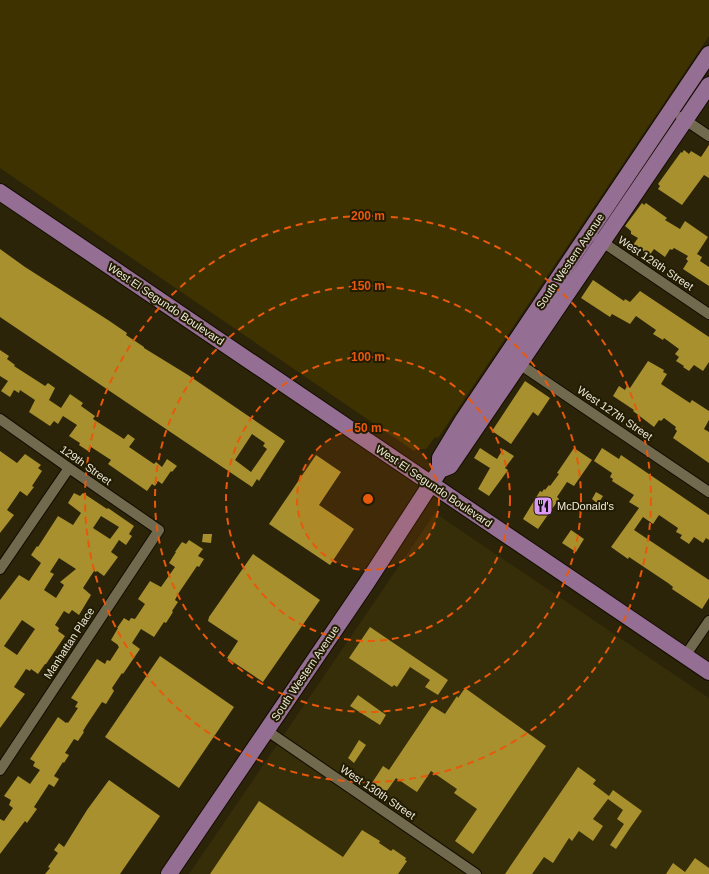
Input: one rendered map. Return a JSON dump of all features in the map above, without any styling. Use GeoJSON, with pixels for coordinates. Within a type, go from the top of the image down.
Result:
{"type":"FeatureCollection","features":[{"type":"Feature","properties":{"kind":"main road","name":"South Western Avenue"},"geometry":{"type":"LineString","coordinates":[[169,874],[431,484],[440,470],[440,458],[506,355],[590,233],[709,54]]}},
{"type":"Feature","properties":{"kind":"main road","name":"South Western Avenue"},"geometry":{"type":"LineString","coordinates":[[440,470],[450,466],[709,85]]}},
{"type":"Feature","properties":{"kind":"main road","name":"West El Segundo Boulevard"},"geometry":{"type":"LineString","coordinates":[[0,192],[709,672]]}},
{"type":"Feature","properties":{"kind":"street"},"geometry":{"type":"LineString","coordinates":[[671,110],[709,136]]}},
{"type":"Feature","properties":{"kind":"street","name":"West 126th Street"},"geometry":{"type":"LineString","coordinates":[[590,233],[709,314]]}},
{"type":"Feature","properties":{"kind":"street","name":"West 127th Street"},"geometry":{"type":"LineString","coordinates":[[506,355],[709,492]]}},
{"type":"Feature","properties":{"kind":"street","name":"129th Street"},"geometry":{"type":"LineString","coordinates":[[0,419],[159,530]]}},
{"type":"Feature","properties":{"kind":"street"},"geometry":{"type":"LineString","coordinates":[[0,569],[69,468]]}},
{"type":"Feature","properties":{"kind":"street","name":"Manhattan Place"},"geometry":{"type":"LineString","coordinates":[[0,770],[159,530]]}},
{"type":"Feature","properties":{"kind":"street"},"geometry":{"type":"LineString","coordinates":[[685,656],[709,621]]}},
{"type":"Feature","properties":{"kind":"street","name":"West 130th Street"},"geometry":{"type":"LineString","coordinates":[[266,730],[476,874]]}},
{"type":"Feature","properties":{"kind":"shaded area"},"geometry":{"type":"Polygon","coordinates":[[[0,0],[709,0],[709,36],[438,438],[435,437],[426,449],[416,449],[414,451],[0,168],[0,0]]]}},
{"type":"Feature","properties":{"kind":"shaded area"},"geometry":{"type":"Polygon","coordinates":[[[435,513],[709,698],[709,874],[189,874],[435,513]]]}},
{"type":"Feature","properties":{"kind":"building"},"geometry":{"type":"Polygon","coordinates":[[[709,145],[709,178],[704,175],[682,205],[658,189],[660,186],[658,184],[681,152],[682,153],[684,150],[689,154],[691,151],[701,157],[709,145]]]}},
{"type":"Feature","properties":{"kind":"building"},"geometry":{"type":"Polygon","coordinates":[[[642,203],[644,205],[646,203],[667,218],[665,220],[680,229],[685,221],[708,237],[697,254],[702,257],[700,261],[709,267],[709,286],[683,269],[688,261],[686,259],[688,256],[674,248],[672,250],[670,249],[665,257],[654,249],[649,256],[633,245],[638,238],[631,234],[631,231],[625,226],[642,203]]]}},
{"type":"Feature","properties":{"kind":"building"},"geometry":{"type":"Polygon","coordinates":[[[0,249],[25,267],[127,333],[126,335],[144,348],[188,375],[285,441],[259,481],[257,479],[252,487],[0,317],[0,249]],[[252,434],[235,460],[251,472],[267,449],[263,446],[265,443],[252,434]]]}},
{"type":"Feature","properties":{"kind":"building"},"geometry":{"type":"Polygon","coordinates":[[[593,280],[624,301],[625,299],[630,302],[640,291],[709,337],[709,362],[703,371],[694,365],[689,371],[683,367],[684,366],[676,361],[679,357],[675,354],[679,349],[664,338],[663,340],[653,334],[656,330],[636,316],[630,324],[612,314],[610,317],[581,298],[593,280]]]}},
{"type":"Feature","properties":{"kind":"building"},"geometry":{"type":"Polygon","coordinates":[[[0,350],[9,356],[7,359],[15,365],[14,366],[45,386],[48,383],[55,388],[49,400],[61,408],[70,394],[83,403],[81,406],[95,416],[93,419],[124,439],[128,434],[135,439],[129,447],[154,464],[156,462],[162,467],[167,459],[177,466],[172,472],[171,471],[162,484],[158,481],[155,486],[152,484],[147,491],[108,464],[111,460],[91,447],[88,451],[79,445],[80,443],[69,436],[77,425],[63,416],[58,424],[54,421],[50,426],[29,412],[35,400],[20,390],[19,393],[14,390],[10,397],[1,391],[8,381],[0,376],[0,350]]]}},
{"type":"Feature","properties":{"kind":"building"},"geometry":{"type":"Polygon","coordinates":[[[648,361],[664,370],[663,372],[667,374],[661,384],[690,403],[692,400],[709,411],[709,420],[704,429],[709,432],[709,463],[673,438],[677,431],[675,429],[676,427],[664,418],[661,421],[659,420],[654,427],[633,411],[634,410],[613,396],[619,386],[625,390],[627,386],[630,388],[648,361]]]}},
{"type":"Feature","properties":{"kind":"building"},"geometry":{"type":"Polygon","coordinates":[[[525,381],[550,398],[538,416],[533,412],[511,444],[492,431],[525,381]]]}},
{"type":"Feature","properties":{"kind":"building"},"geometry":{"type":"Polygon","coordinates":[[[480,448],[497,459],[503,449],[514,456],[505,468],[508,470],[489,496],[478,489],[490,468],[474,458],[480,448]]]}},
{"type":"Feature","properties":{"kind":"building"},"geometry":{"type":"Polygon","coordinates":[[[574,448],[592,460],[574,486],[567,482],[557,497],[559,499],[538,529],[523,519],[540,491],[542,492],[549,485],[550,486],[559,474],[557,473],[574,448]]]}},
{"type":"Feature","properties":{"kind":"building"},"geometry":{"type":"Polygon","coordinates":[[[602,448],[619,459],[621,455],[709,515],[709,540],[706,538],[703,543],[694,537],[689,544],[680,538],[682,535],[676,532],[678,528],[659,515],[653,524],[643,517],[634,530],[709,580],[709,598],[702,609],[672,589],[673,587],[668,583],[611,547],[639,508],[629,502],[634,495],[612,481],[613,479],[610,477],[612,473],[594,461],[602,448]]]}},
{"type":"Feature","properties":{"kind":"building"},"geometry":{"type":"Polygon","coordinates":[[[0,451],[17,463],[25,454],[41,465],[38,468],[42,471],[32,486],[34,487],[27,496],[20,491],[7,510],[14,515],[0,533],[0,451]]]}},
{"type":"Feature","properties":{"kind":"building"},"geometry":{"type":"Polygon","coordinates":[[[316,455],[341,472],[319,505],[354,529],[330,565],[269,524],[316,455]]]}},
{"type":"Feature","properties":{"kind":"building"},"geometry":{"type":"Polygon","coordinates":[[[596,492],[603,496],[598,504],[592,499],[596,492]]]}},
{"type":"Feature","properties":{"kind":"building"},"geometry":{"type":"Polygon","coordinates":[[[74,493],[80,496],[83,493],[134,526],[129,534],[132,536],[126,545],[119,540],[111,552],[118,557],[104,576],[97,571],[94,571],[83,588],[91,595],[79,615],[72,610],[69,614],[64,611],[55,625],[59,628],[58,631],[65,636],[38,674],[31,669],[30,671],[26,669],[14,687],[25,694],[0,728],[0,600],[19,575],[29,581],[41,563],[31,555],[37,546],[38,547],[58,516],[73,525],[81,513],[68,503],[74,493]],[[101,516],[93,528],[110,539],[119,527],[101,516]],[[59,558],[50,572],[54,574],[44,590],[56,598],[64,585],[60,582],[76,569],[59,558]],[[22,620],[4,646],[17,655],[35,629],[22,620]]]}},
{"type":"Feature","properties":{"kind":"building"},"geometry":{"type":"Polygon","coordinates":[[[571,530],[584,539],[576,552],[562,543],[571,530]]]}},
{"type":"Feature","properties":{"kind":"building"},"geometry":{"type":"Polygon","coordinates":[[[203,534],[212,534],[211,543],[202,542],[203,534]]]}},
{"type":"Feature","properties":{"kind":"building"},"geometry":{"type":"Polygon","coordinates":[[[189,540],[203,549],[198,556],[204,559],[199,567],[197,566],[178,594],[175,600],[178,602],[172,611],[173,612],[154,637],[141,629],[132,643],[140,649],[112,688],[114,691],[106,704],[102,702],[78,741],[74,739],[65,753],[69,755],[54,776],[59,779],[54,787],[49,784],[34,807],[37,809],[27,823],[25,821],[0,854],[0,819],[4,821],[13,808],[9,805],[11,800],[4,796],[18,776],[30,784],[40,770],[33,766],[35,762],[30,759],[58,717],[68,723],[78,708],[75,707],[78,702],[71,698],[97,659],[105,664],[107,660],[110,661],[119,647],[111,640],[117,628],[124,618],[129,621],[131,618],[135,619],[145,604],[138,599],[150,581],[161,587],[175,567],[169,563],[175,552],[182,542],[186,544],[189,540]]]}},
{"type":"Feature","properties":{"kind":"building"},"geometry":{"type":"Polygon","coordinates":[[[253,554],[320,600],[263,682],[227,658],[238,641],[208,621],[209,617],[253,554]]]}},
{"type":"Feature","properties":{"kind":"building"},"geometry":{"type":"Polygon","coordinates":[[[370,627],[448,680],[438,695],[425,687],[430,680],[410,667],[397,687],[394,685],[392,687],[349,658],[370,627]]]}},
{"type":"Feature","properties":{"kind":"building"},"geometry":{"type":"Polygon","coordinates":[[[160,656],[234,707],[179,788],[105,737],[160,656]]]}},
{"type":"Feature","properties":{"kind":"building"},"geometry":{"type":"Polygon","coordinates":[[[465,688],[546,746],[473,854],[455,841],[477,809],[454,793],[457,789],[431,771],[417,792],[396,778],[384,795],[370,786],[383,766],[389,770],[432,706],[445,714],[457,696],[458,698],[465,688]]]}},
{"type":"Feature","properties":{"kind":"building"},"geometry":{"type":"Polygon","coordinates":[[[358,695],[386,715],[380,725],[350,706],[358,695]]]}},
{"type":"Feature","properties":{"kind":"building"},"geometry":{"type":"Polygon","coordinates":[[[359,740],[366,745],[354,763],[348,758],[359,740]]]}},
{"type":"Feature","properties":{"kind":"building"},"geometry":{"type":"Polygon","coordinates":[[[578,767],[596,780],[593,784],[609,796],[613,790],[642,811],[616,849],[610,845],[624,824],[617,819],[623,810],[608,799],[593,819],[603,826],[593,841],[579,831],[572,841],[569,838],[553,863],[544,857],[532,874],[505,874],[578,767]]]}},
{"type":"Feature","properties":{"kind":"building"},"geometry":{"type":"Polygon","coordinates":[[[109,780],[160,816],[120,874],[45,874],[58,853],[54,850],[59,843],[64,847],[87,810],[109,780]]]}},
{"type":"Feature","properties":{"kind":"building"},"geometry":{"type":"Polygon","coordinates":[[[259,801],[343,857],[362,830],[380,841],[379,843],[391,851],[393,849],[406,858],[405,860],[407,861],[398,874],[210,874],[259,801]]]}},
{"type":"Feature","properties":{"kind":"building"},"geometry":{"type":"Polygon","coordinates":[[[695,858],[709,868],[709,874],[666,874],[673,863],[685,872],[695,858]]]}},
{"type":"Feature","properties":{"kind":"place","name":"McDonald's"},"geometry":{"type":"Point","coordinates":[543,506]}}]}
